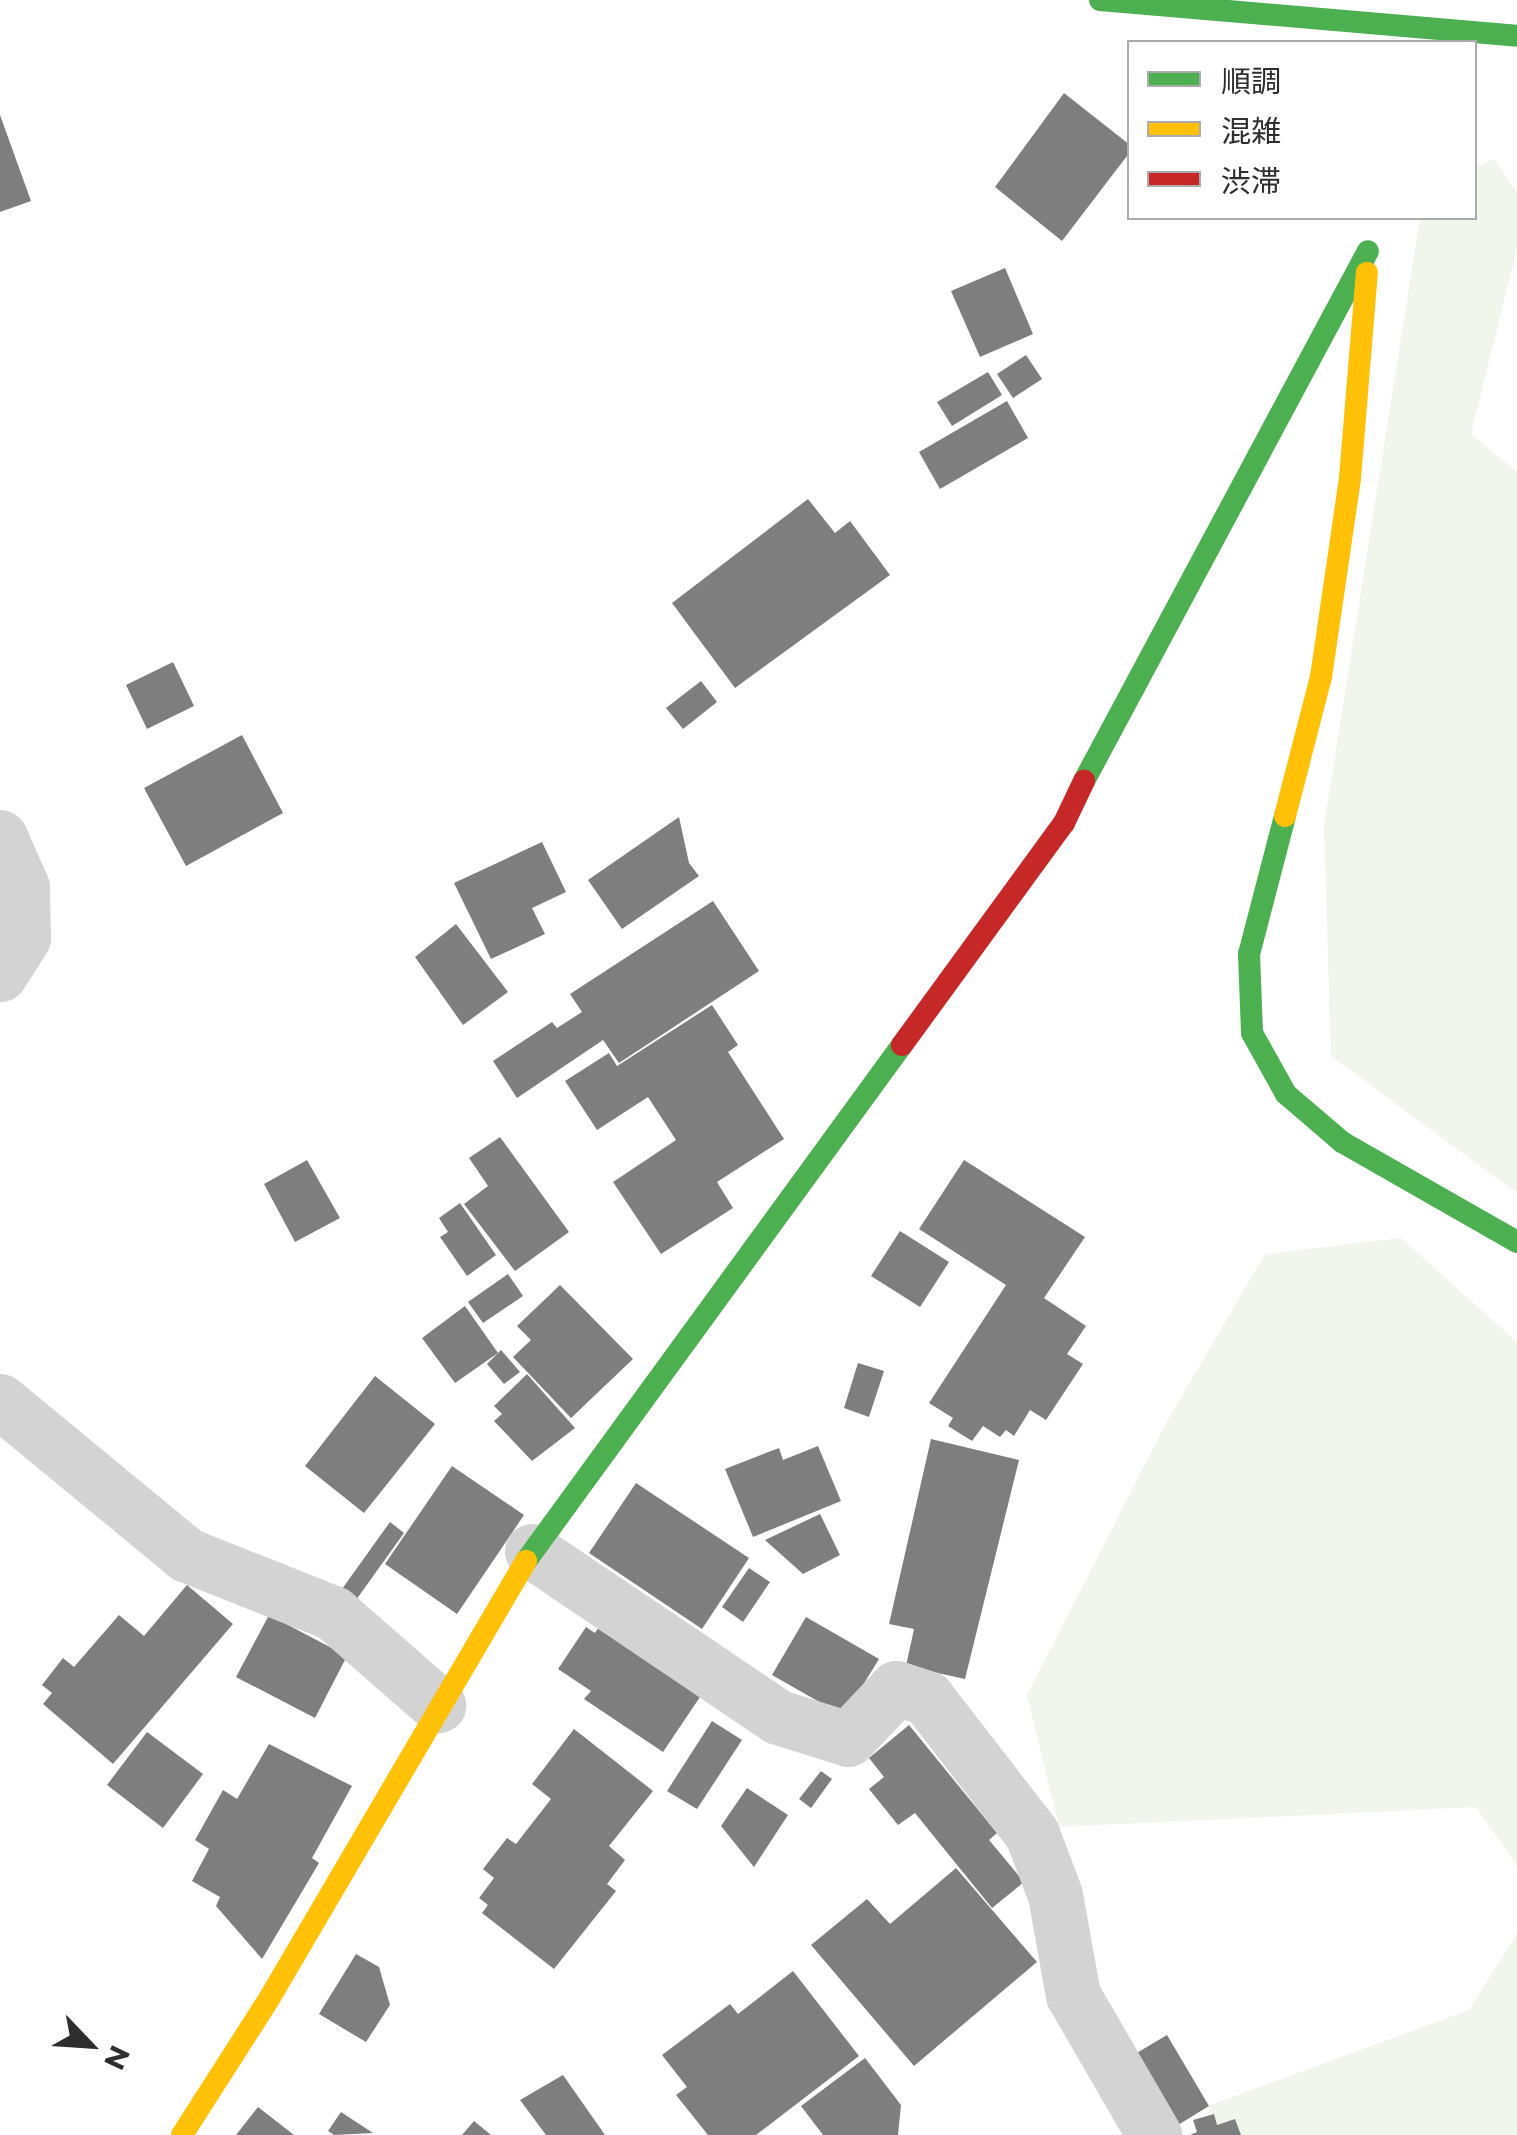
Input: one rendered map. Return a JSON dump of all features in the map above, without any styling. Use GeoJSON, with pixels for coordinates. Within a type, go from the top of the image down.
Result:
{"type":"FeatureCollection","features":[{"type":"Feature","properties":{"kind":"street"},"geometry":{"type":"LineString","coordinates":[[1100,0],[1406,23],[1517,36]]}},
{"type":"Feature","properties":{"kind":"street"},"geometry":{"type":"LineString","coordinates":[[182,2135],[268,1998],[532,1551],[1064,823],[1124,701],[1370,243],[1350,478],[1324,658],[1249,954],[1252,1033],[1286,1094],[1342,1142],[1517,1242]]}},
{"type":"Feature","properties":{"kind":"street"},"geometry":{"type":"LineString","coordinates":[[0,837],[22,887],[23,938],[0,974]]}},
{"type":"Feature","properties":{"kind":"street"},"geometry":{"type":"LineString","coordinates":[[0,1402],[187,1555],[332,1613],[438,1705]]}},
{"type":"Feature","properties":{"kind":"street"},"geometry":{"type":"LineString","coordinates":[[532,1551],[778,1717],[848,1739],[896,1688],[927,1698],[1032,1834],[1055,1894],[1073,1994],[1154,2135]]}},
{"type":"Feature","properties":{"kind":"shaded area"},"geometry":{"type":"Polygon","coordinates":[[[1494,159],[1517,192],[1517,249],[1471,434],[1517,472],[1517,1193],[1331,1056],[1324,826],[1420,220],[1477,220],[1477,166],[1494,159]]]}},
{"type":"Feature","properties":{"kind":"shaded area"},"geometry":{"type":"Polygon","coordinates":[[[1401,1238],[1517,1342],[1517,1866],[1476,1807],[1059,1827],[1027,1695],[1165,1425],[1265,1254],[1401,1238]]]}},
{"type":"Feature","properties":{"kind":"shaded area"},"geometry":{"type":"Polygon","coordinates":[[[1517,1934],[1517,2135],[1222,2135],[1208,2106],[1469,2010],[1517,1934]]]}},
{"type":"Feature","properties":{"kind":"building"},"geometry":{"type":"Polygon","coordinates":[[[1064,93],[1127,143],[1127,156],[1062,241],[995,187],[1064,93]]]}},
{"type":"Feature","properties":{"kind":"building"},"geometry":{"type":"Polygon","coordinates":[[[0,115],[31,201],[0,212],[0,115]]]}},
{"type":"Feature","properties":{"kind":"building"},"geometry":{"type":"Polygon","coordinates":[[[1005,268],[1033,334],[980,357],[951,291],[1005,268]]]}},
{"type":"Feature","properties":{"kind":"building"},"geometry":{"type":"Polygon","coordinates":[[[1026,355],[1042,379],[1013,398],[997,374],[1026,355]]]}},
{"type":"Feature","properties":{"kind":"building"},"geometry":{"type":"Polygon","coordinates":[[[988,372],[1002,395],[952,426],[937,402],[988,372]]]}},
{"type":"Feature","properties":{"kind":"building"},"geometry":{"type":"Polygon","coordinates":[[[1007,401],[1028,438],[940,489],[919,452],[1007,401]]]}},
{"type":"Feature","properties":{"kind":"building"},"geometry":{"type":"Polygon","coordinates":[[[808,499],[835,533],[850,521],[890,575],[735,688],[672,603],[808,499]]]}},
{"type":"Feature","properties":{"kind":"building"},"geometry":{"type":"Polygon","coordinates":[[[173,662],[194,706],[147,729],[126,685],[173,662]]]}},
{"type":"Feature","properties":{"kind":"building"},"geometry":{"type":"Polygon","coordinates":[[[701,681],[717,702],[683,729],[666,708],[701,681]]]}},
{"type":"Feature","properties":{"kind":"building"},"geometry":{"type":"Polygon","coordinates":[[[242,735],[283,813],[186,866],[144,788],[242,735]]]}},
{"type":"Feature","properties":{"kind":"building"},"geometry":{"type":"Polygon","coordinates":[[[679,817],[689,863],[699,876],[622,929],[588,880],[679,817]]]}},
{"type":"Feature","properties":{"kind":"building"},"geometry":{"type":"Polygon","coordinates":[[[542,842],[566,892],[532,908],[545,934],[491,959],[454,883],[542,842]]]}},
{"type":"Feature","properties":{"kind":"building"},"geometry":{"type":"Polygon","coordinates":[[[713,901],[759,971],[619,1063],[603,1040],[517,1098],[493,1061],[552,1022],[557,1028],[582,1012],[570,994],[713,901]]]}},
{"type":"Feature","properties":{"kind":"building"},"geometry":{"type":"Polygon","coordinates":[[[456,924],[508,992],[463,1025],[415,957],[456,924]]]}},
{"type":"Feature","properties":{"kind":"building"},"geometry":{"type":"Polygon","coordinates":[[[712,1005],[738,1045],[728,1052],[784,1139],[717,1182],[733,1208],[661,1254],[613,1182],[676,1140],[648,1097],[597,1130],[565,1081],[609,1053],[617,1066],[712,1005]]]}},
{"type":"Feature","properties":{"kind":"building"},"geometry":{"type":"Polygon","coordinates":[[[500,1137],[569,1232],[515,1271],[464,1204],[488,1186],[469,1158],[500,1137]]]}},
{"type":"Feature","properties":{"kind":"building"},"geometry":{"type":"Polygon","coordinates":[[[307,1160],[340,1218],[295,1242],[264,1184],[307,1160]]]}},
{"type":"Feature","properties":{"kind":"building"},"geometry":{"type":"Polygon","coordinates":[[[964,1160],[1085,1237],[1044,1298],[1086,1326],[1067,1354],[1083,1364],[1046,1420],[1030,1410],[1014,1436],[1006,1430],[1000,1437],[983,1426],[972,1441],[948,1426],[953,1418],[929,1403],[1006,1285],[919,1229],[964,1160]]]}},
{"type":"Feature","properties":{"kind":"building"},"geometry":{"type":"Polygon","coordinates":[[[460,1203],[496,1255],[467,1276],[440,1237],[448,1232],[439,1218],[460,1203]]]}},
{"type":"Feature","properties":{"kind":"building"},"geometry":{"type":"Polygon","coordinates":[[[900,1231],[949,1262],[920,1307],[871,1276],[900,1231]]]}},
{"type":"Feature","properties":{"kind":"building"},"geometry":{"type":"Polygon","coordinates":[[[508,1274],[523,1296],[483,1323],[468,1302],[508,1274]]]}},
{"type":"Feature","properties":{"kind":"building"},"geometry":{"type":"Polygon","coordinates":[[[560,1285],[633,1359],[571,1418],[513,1357],[531,1340],[517,1326],[560,1285]]]}},
{"type":"Feature","properties":{"kind":"building"},"geometry":{"type":"Polygon","coordinates":[[[465,1306],[498,1353],[455,1383],[422,1338],[465,1306]]]}},
{"type":"Feature","properties":{"kind":"building"},"geometry":{"type":"Polygon","coordinates":[[[501,1350],[520,1372],[504,1384],[487,1364],[501,1350]]]}},
{"type":"Feature","properties":{"kind":"building"},"geometry":{"type":"Polygon","coordinates":[[[858,1363],[884,1371],[869,1417],[844,1408],[858,1363]]]}},
{"type":"Feature","properties":{"kind":"building"},"geometry":{"type":"Polygon","coordinates":[[[527,1374],[575,1428],[532,1461],[494,1421],[502,1414],[494,1406],[527,1374]]]}},
{"type":"Feature","properties":{"kind":"building"},"geometry":{"type":"Polygon","coordinates":[[[375,1376],[435,1424],[364,1513],[305,1466],[375,1376]]]}},
{"type":"Feature","properties":{"kind":"building"},"geometry":{"type":"Polygon","coordinates":[[[931,1439],[1019,1460],[965,1679],[906,1666],[914,1629],[889,1624],[931,1439]]]}},
{"type":"Feature","properties":{"kind":"building"},"geometry":{"type":"Polygon","coordinates":[[[818,1446],[841,1501],[753,1537],[725,1469],[779,1448],[783,1460],[818,1446]]]}},
{"type":"Feature","properties":{"kind":"building"},"geometry":{"type":"Polygon","coordinates":[[[452,1466],[524,1515],[457,1614],[385,1564],[452,1466]]]}},
{"type":"Feature","properties":{"kind":"building"},"geometry":{"type":"Polygon","coordinates":[[[636,1483],[749,1558],[702,1629],[589,1553],[636,1483]]]}},
{"type":"Feature","properties":{"kind":"building"},"geometry":{"type":"Polygon","coordinates":[[[820,1514],[840,1555],[803,1574],[765,1540],[820,1514]]]}},
{"type":"Feature","properties":{"kind":"building"},"geometry":{"type":"Polygon","coordinates":[[[390,1522],[404,1533],[356,1600],[342,1589],[390,1522]]]}},
{"type":"Feature","properties":{"kind":"building"},"geometry":{"type":"Polygon","coordinates":[[[749,1568],[770,1582],[743,1622],[722,1607],[749,1568]]]}},
{"type":"Feature","properties":{"kind":"building"},"geometry":{"type":"Polygon","coordinates":[[[187,1585],[233,1624],[113,1764],[43,1704],[52,1693],[42,1685],[63,1658],[74,1667],[119,1615],[144,1636],[187,1585]]]}},
{"type":"Feature","properties":{"kind":"building"},"geometry":{"type":"Polygon","coordinates":[[[269,1615],[347,1656],[315,1718],[236,1677],[269,1615]]]}},
{"type":"Feature","properties":{"kind":"building"},"geometry":{"type":"Polygon","coordinates":[[[806,1617],[879,1659],[844,1716],[772,1675],[806,1617]]]}},
{"type":"Feature","properties":{"kind":"building"},"geometry":{"type":"Polygon","coordinates":[[[604,1619],[702,1694],[663,1752],[584,1699],[591,1691],[558,1669],[586,1627],[595,1633],[604,1619]]]}},
{"type":"Feature","properties":{"kind":"building"},"geometry":{"type":"Polygon","coordinates":[[[712,1721],[742,1740],[697,1809],[667,1791],[712,1721]]]}},
{"type":"Feature","properties":{"kind":"building"},"geometry":{"type":"Polygon","coordinates":[[[909,1725],[997,1833],[989,1840],[1024,1882],[992,1908],[915,1813],[898,1825],[869,1789],[884,1777],[869,1758],[909,1725]]]}},
{"type":"Feature","properties":{"kind":"building"},"geometry":{"type":"Polygon","coordinates":[[[574,1729],[653,1791],[609,1846],[625,1860],[607,1884],[616,1891],[554,1969],[482,1913],[488,1905],[479,1898],[494,1878],[483,1869],[507,1838],[516,1844],[551,1799],[532,1784],[574,1729]]]}},
{"type":"Feature","properties":{"kind":"building"},"geometry":{"type":"Polygon","coordinates":[[[147,1732],[203,1774],[163,1828],[107,1785],[147,1732]]]}},
{"type":"Feature","properties":{"kind":"building"},"geometry":{"type":"Polygon","coordinates":[[[269,1744],[352,1786],[312,1858],[319,1863],[262,1959],[216,1906],[220,1897],[192,1881],[209,1849],[195,1840],[223,1790],[237,1799],[269,1744]]]}},
{"type":"Feature","properties":{"kind":"building"},"geometry":{"type":"Polygon","coordinates":[[[821,1771],[832,1779],[811,1808],[799,1799],[821,1771]]]}},
{"type":"Feature","properties":{"kind":"building"},"geometry":{"type":"Polygon","coordinates":[[[747,1788],[788,1815],[754,1867],[721,1826],[747,1788]]]}},
{"type":"Feature","properties":{"kind":"building"},"geometry":{"type":"Polygon","coordinates":[[[956,1868],[1037,1962],[914,2066],[811,1945],[867,1899],[890,1924],[956,1868]]]}},
{"type":"Feature","properties":{"kind":"building"},"geometry":{"type":"Polygon","coordinates":[[[356,1954],[379,1967],[390,2005],[366,2042],[319,2014],[356,1954]]]}},
{"type":"Feature","properties":{"kind":"building"},"geometry":{"type":"Polygon","coordinates":[[[793,1971],[859,2056],[756,2135],[708,2135],[676,2095],[687,2087],[662,2055],[730,2004],[738,2014],[793,1971]]]}},
{"type":"Feature","properties":{"kind":"building"},"geometry":{"type":"Polygon","coordinates":[[[1167,2035],[1209,2106],[1178,2125],[1135,2054],[1167,2035]]]}},
{"type":"Feature","properties":{"kind":"building"},"geometry":{"type":"Polygon","coordinates":[[[865,2058],[901,2105],[898,2135],[823,2135],[801,2106],[865,2058]]]}},
{"type":"Feature","properties":{"kind":"building"},"geometry":{"type":"Polygon","coordinates":[[[563,2075],[605,2135],[546,2135],[520,2100],[563,2075]]]}},
{"type":"Feature","properties":{"kind":"building"},"geometry":{"type":"Polygon","coordinates":[[[258,2107],[294,2135],[236,2135],[258,2107]]]}},
{"type":"Feature","properties":{"kind":"building"},"geometry":{"type":"Polygon","coordinates":[[[341,2112],[373,2133],[334,2135],[328,2131],[341,2112]]]}},
{"type":"Feature","properties":{"kind":"building"},"geometry":{"type":"Polygon","coordinates":[[[1214,2114],[1217,2125],[1235,2119],[1241,2135],[1190,2135],[1197,2132],[1193,2120],[1214,2114]]]}},
{"type":"Feature","properties":{"kind":"building"},"geometry":{"type":"Polygon","coordinates":[[[474,2121],[491,2135],[462,2135],[474,2121]]]}},
{"type":"Feature","properties":{"kind":"traffic: fast"},"geometry":{"type":"LineString","coordinates":[[1100,0],[1517,36]]}},
{"type":"Feature","properties":{"kind":"traffic: fast"},"geometry":{"type":"LineString","coordinates":[[1084,781],[1368,251]]}},
{"type":"Feature","properties":{"kind":"traffic: fast"},"geometry":{"type":"LineString","coordinates":[[1285,816],[1249,954],[1252,1033],[1286,1094],[1342,1142],[1517,1242]]}},
{"type":"Feature","properties":{"kind":"traffic: fast"},"geometry":{"type":"LineString","coordinates":[[526,1561],[902,1045]]}},
{"type":"Feature","properties":{"kind":"traffic: slow"},"geometry":{"type":"LineString","coordinates":[[1285,816],[1321,677],[1350,478],[1367,273]]}},
{"type":"Feature","properties":{"kind":"traffic: slow"},"geometry":{"type":"LineString","coordinates":[[182,2135],[269,1999],[526,1561]]}},
{"type":"Feature","properties":{"kind":"traffic: jam"},"geometry":{"type":"LineString","coordinates":[[902,1045],[1064,823],[1084,781]]}}]}
